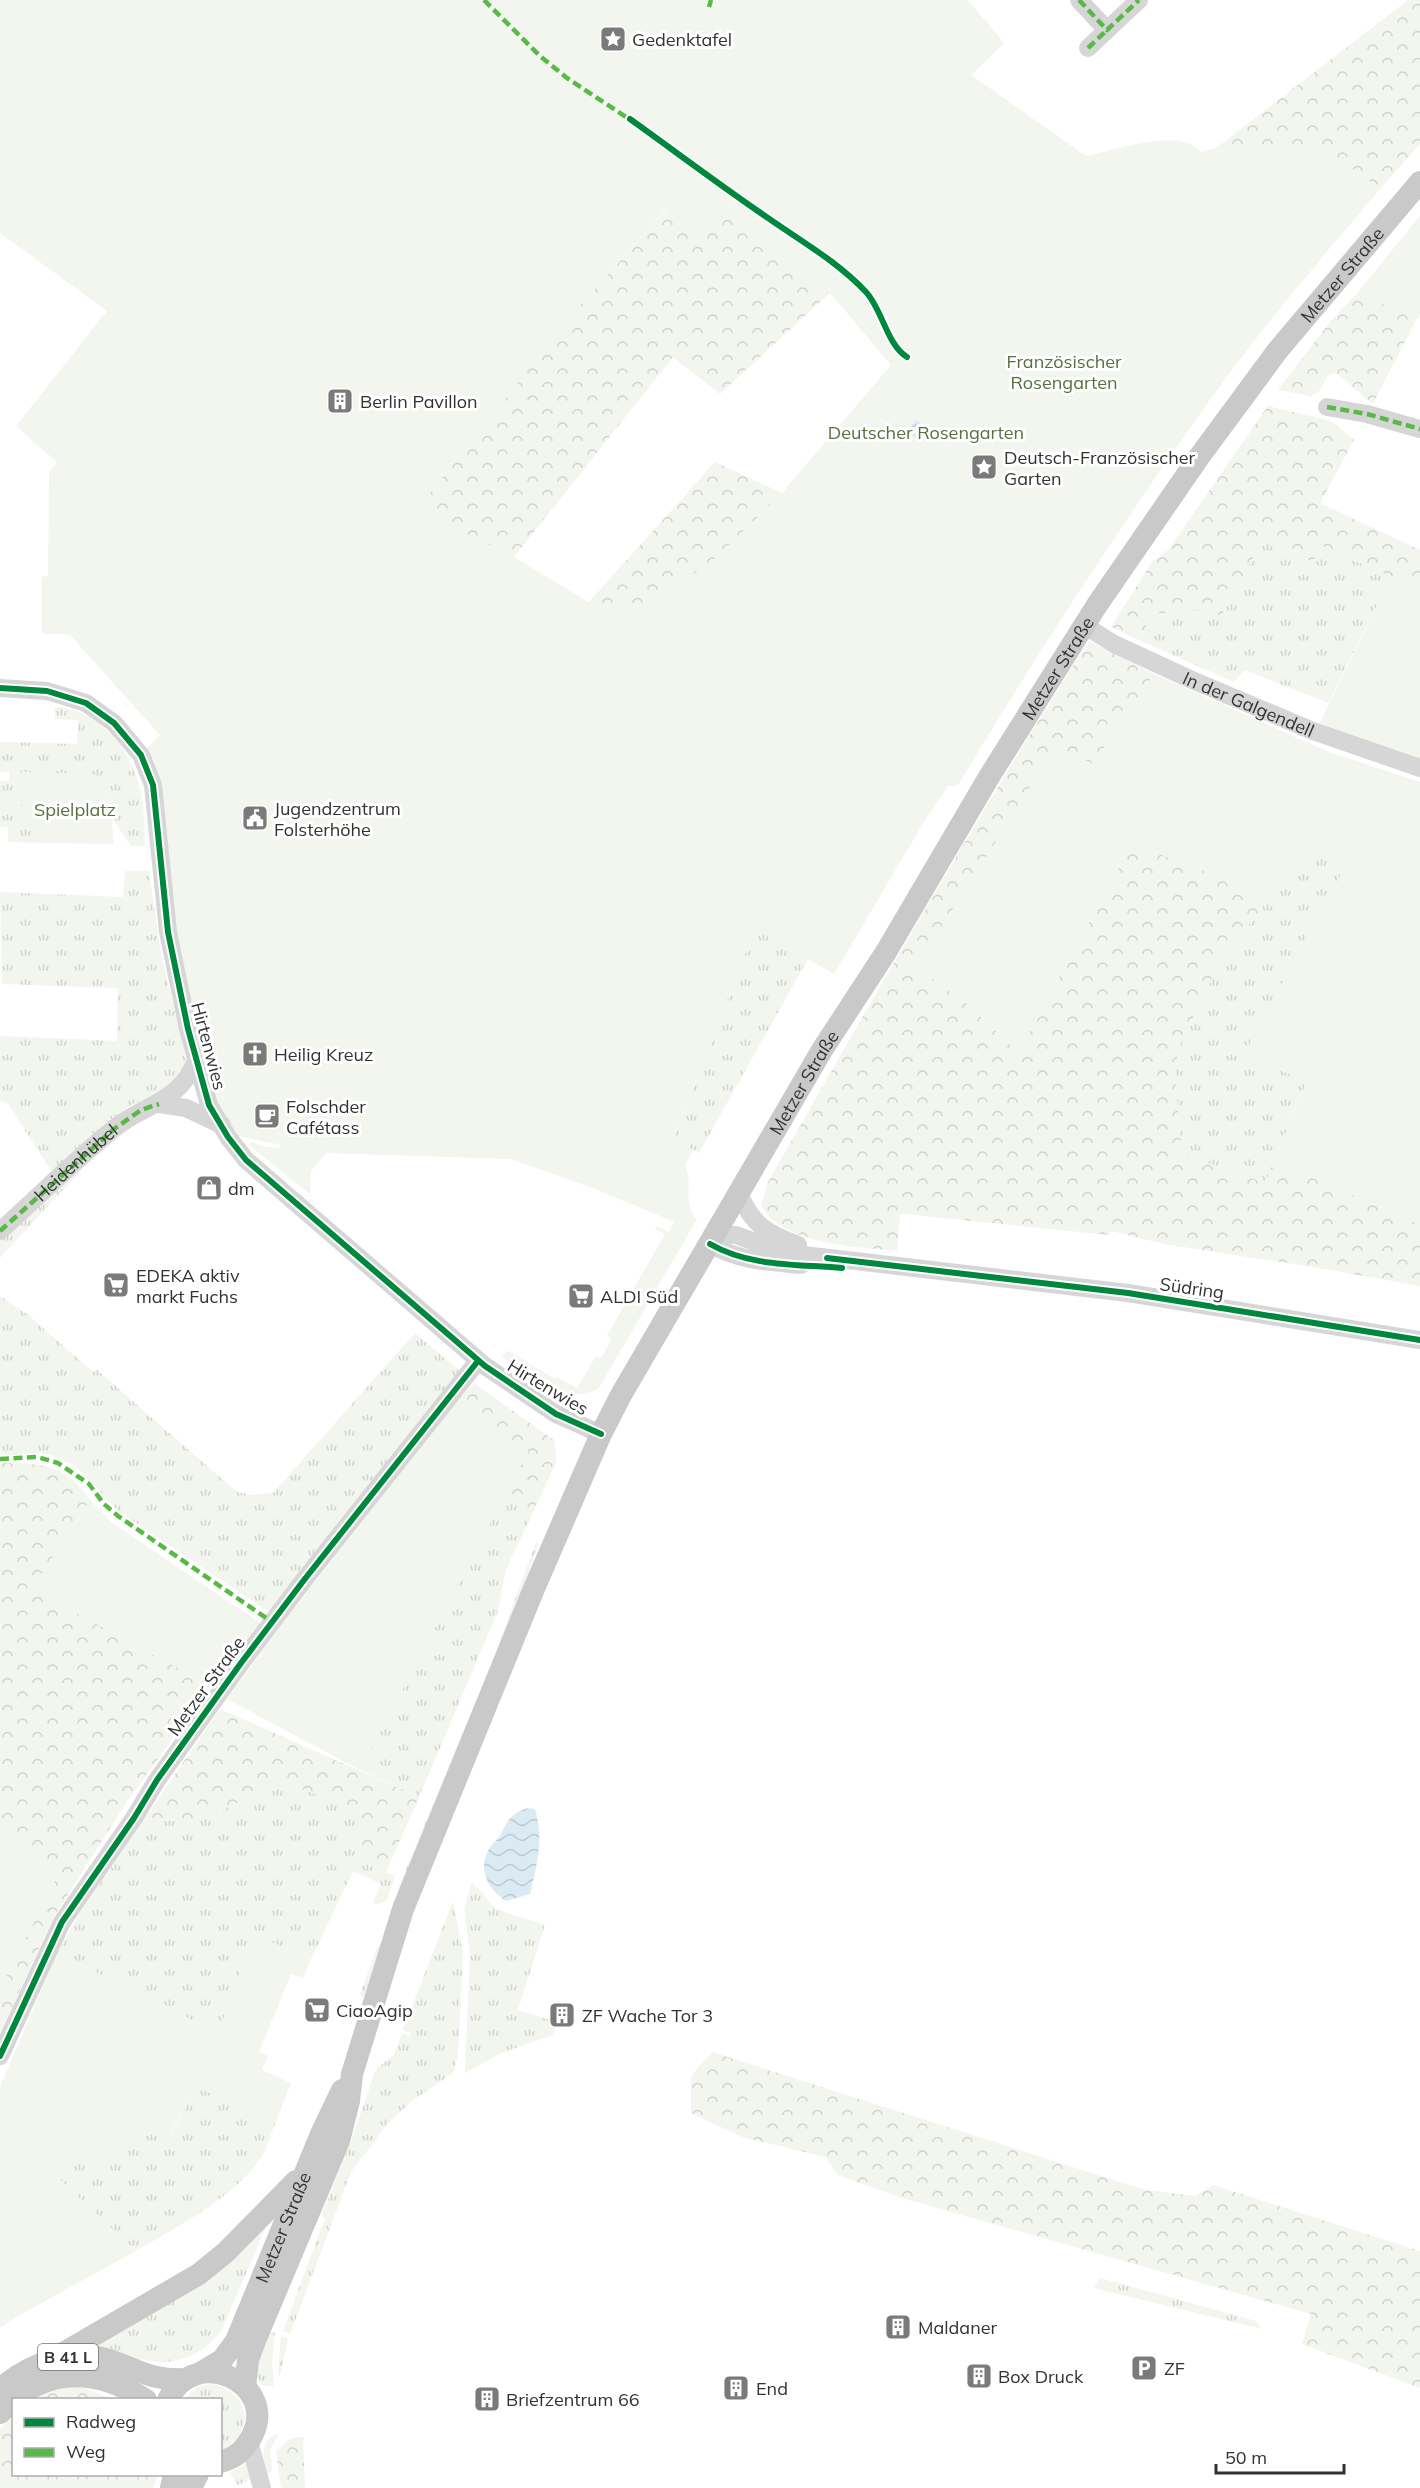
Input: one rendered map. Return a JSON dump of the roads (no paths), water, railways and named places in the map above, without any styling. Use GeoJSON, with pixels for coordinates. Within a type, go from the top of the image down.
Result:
{"type":"FeatureCollection","features":[{"type":"Feature","properties":{"kind":"main road","name":"Metzer Straße"},"geometry":{"type":"LineString","coordinates":[[244,2387],[248,2360],[254,2343],[339,2141],[349,2101],[352,2074],[403,1909],[532,1591],[601,1434],[629,1380],[822,1050],[886,952],[989,777],[1084,626],[1199,457],[1278,350],[1420,182]]}},
{"type":"Feature","properties":{"kind":"main road","name":"Metzer Straße"},"geometry":{"type":"LineString","coordinates":[[169,2398],[173,2391],[222,2360],[236,2341],[337,2098],[352,2074]]}},
{"type":"Feature","properties":{"kind":"main road"},"geometry":{"type":"LineString","coordinates":[[53,2359],[199,2274],[235,2244],[307,2169]]}},
{"type":"Feature","properties":{"kind":"main road","name":"B 41 L"},"geometry":{"type":"LineString","coordinates":[[0,2389],[28,2369],[53,2359],[77,2355],[95,2356],[165,2380],[194,2376]]}},
{"type":"Feature","properties":{"kind":"main road"},"geometry":{"type":"LineString","coordinates":[[194,2376],[224,2373],[244,2387],[254,2400],[255,2430],[238,2454],[222,2461]]}},
{"type":"Feature","properties":{"kind":"main road","name":"B 41 L"},"geometry":{"type":"LineString","coordinates":[[15,2398],[48,2380],[83,2374],[102,2378],[132,2390],[143,2398]]}},
{"type":"Feature","properties":{"kind":"main road","name":"B 41 L"},"geometry":{"type":"LineString","coordinates":[[0,2413],[12,2400]]}},
{"type":"Feature","properties":{"kind":"street"},"geometry":{"type":"LineString","coordinates":[[1079,0],[1107,30]]}},
{"type":"Feature","properties":{"kind":"street"},"geometry":{"type":"LineString","coordinates":[[1088,48],[1139,0]]}},
{"type":"Feature","properties":{"kind":"street"},"geometry":{"type":"LineString","coordinates":[[1327,407],[1367,414],[1420,429]]}},
{"type":"Feature","properties":{"kind":"street","name":"In der Galgendell"},"geometry":{"type":"LineString","coordinates":[[1084,626],[1114,644],[1192,680],[1313,731],[1420,768]]}},
{"type":"Feature","properties":{"kind":"street","name":"Hirtenwies"},"geometry":{"type":"LineString","coordinates":[[0,687],[46,691],[86,703],[114,723],[141,755],[153,785],[170,942],[177,984],[196,1060],[209,1105],[228,1137],[246,1160],[478,1361],[556,1414],[601,1434]]}},
{"type":"Feature","properties":{"kind":"street","name":"Heidenhübel"},"geometry":{"type":"LineString","coordinates":[[0,1231],[114,1129],[141,1110],[159,1104],[188,1077],[196,1060]]}},
{"type":"Feature","properties":{"kind":"street"},"geometry":{"type":"LineString","coordinates":[[159,1104],[186,1108],[222,1125]]}},
{"type":"Feature","properties":{"kind":"street","name":"Südring"},"geometry":{"type":"LineString","coordinates":[[739,1194],[748,1214],[757,1224],[785,1240],[827,1258]]}},
{"type":"Feature","properties":{"kind":"street","name":"Südring"},"geometry":{"type":"LineString","coordinates":[[713,1239],[736,1235],[783,1251],[827,1258],[912,1266],[958,1274],[1128,1293],[1420,1340]]}},
{"type":"Feature","properties":{"kind":"street","name":"Südring"},"geometry":{"type":"LineString","coordinates":[[713,1239],[727,1254],[748,1260],[911,1274],[958,1274]]}},
{"type":"Feature","properties":{"kind":"street","name":"Metzer Straße"},"geometry":{"type":"LineString","coordinates":[[0,2056],[62,1922],[134,1818],[157,1780],[304,1580],[478,1361]]}},
{"type":"Feature","properties":{"kind":"street"},"geometry":{"type":"LineString","coordinates":[[249,2441],[262,2488]]}},
{"type":"Feature","properties":{"kind":"water"},"geometry":{"type":"Polygon","coordinates":[[[916,420],[927,429],[918,440],[907,431],[916,420]]]}},
{"type":"Feature","properties":{"kind":"water"},"geometry":{"type":"Polygon","coordinates":[[[528,1808],[535,1809],[539,1830],[539,1852],[533,1883],[530,1894],[506,1901],[489,1884],[484,1862],[491,1846],[500,1836],[510,1818],[517,1812],[528,1808]]]}},
{"type":"Feature","properties":{"kind":"place","name":"Gedenktafel"},"geometry":{"type":"Point","coordinates":[613,39]}},
{"type":"Feature","properties":{"kind":"place","name":"Berlin Pavillon"},"geometry":{"type":"Point","coordinates":[340,401]}},
{"type":"Feature","properties":{"kind":"place","name":"Deutsch-Französischer Garten"},"geometry":{"type":"Point","coordinates":[984,467]}},
{"type":"Feature","properties":{"kind":"place","name":"Jugendzentrum Folsterhöhe"},"geometry":{"type":"Point","coordinates":[255,818]}},
{"type":"Feature","properties":{"kind":"place","name":"Heilig Kreuz"},"geometry":{"type":"Point","coordinates":[255,1054]}},
{"type":"Feature","properties":{"kind":"place","name":"Folschder Cafétass"},"geometry":{"type":"Point","coordinates":[267,1116]}},
{"type":"Feature","properties":{"kind":"place","name":"dm"},"geometry":{"type":"Point","coordinates":[209,1188]}},
{"type":"Feature","properties":{"kind":"place","name":"EDEKA aktiv markt Fuchs"},"geometry":{"type":"Point","coordinates":[116,1285]}},
{"type":"Feature","properties":{"kind":"place","name":"ALDI Süd"},"geometry":{"type":"Point","coordinates":[581,1296]}},
{"type":"Feature","properties":{"kind":"place","name":"CiaoAgip"},"geometry":{"type":"Point","coordinates":[317,2010]}},
{"type":"Feature","properties":{"kind":"place","name":"ZF Wache Tor 3"},"geometry":{"type":"Point","coordinates":[562,2015]}},
{"type":"Feature","properties":{"kind":"place","name":"Maldaner"},"geometry":{"type":"Point","coordinates":[898,2327]}},
{"type":"Feature","properties":{"kind":"place","name":"ZF"},"geometry":{"type":"Point","coordinates":[1144,2368]}},
{"type":"Feature","properties":{"kind":"place","name":"Box Druck"},"geometry":{"type":"Point","coordinates":[979,2376]}},
{"type":"Feature","properties":{"kind":"place","name":"End"},"geometry":{"type":"Point","coordinates":[736,2388]}},
{"type":"Feature","properties":{"kind":"place","name":"Briefzentrum 66"},"geometry":{"type":"Point","coordinates":[487,2399]}},
{"type":"Feature","properties":{"kind":"park label","name":"Französischer Rosengarten"},"geometry":{"type":"Point","coordinates":[1064,371]}},
{"type":"Feature","properties":{"kind":"park label","name":"Deutscher Rosengarten"},"geometry":{"type":"Point","coordinates":[926,432]}},
{"type":"Feature","properties":{"kind":"park label","name":"Spielplatz"},"geometry":{"type":"Point","coordinates":[75,809]}}]}
